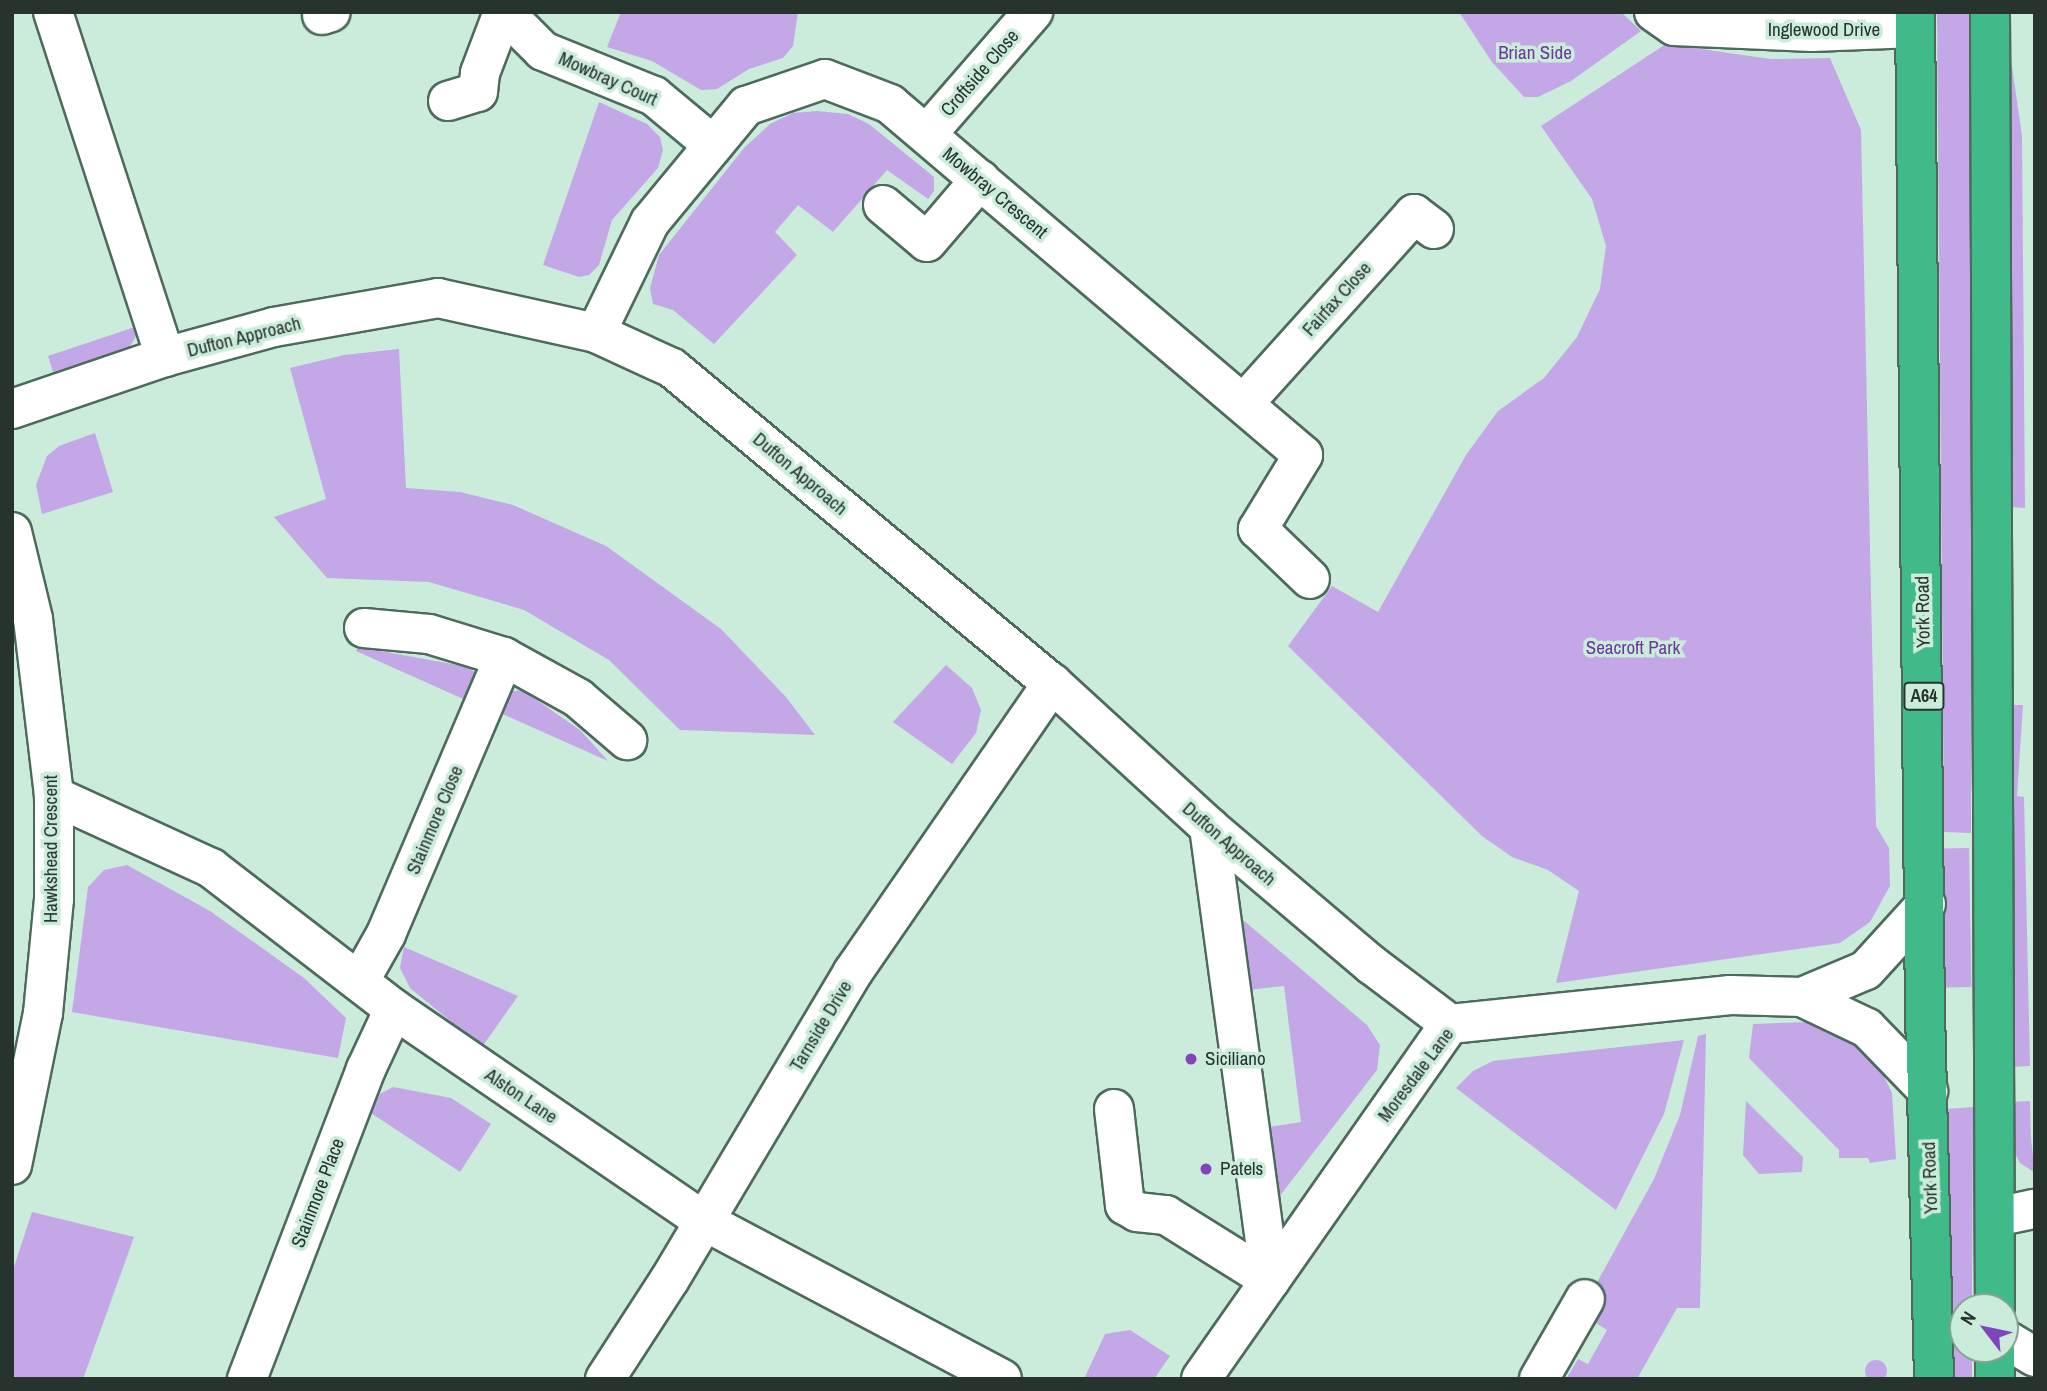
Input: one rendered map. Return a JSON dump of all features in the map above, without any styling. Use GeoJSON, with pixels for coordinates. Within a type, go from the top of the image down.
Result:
{"type":"FeatureCollection","features":[{"type":"Feature","properties":{"kind":"highway"},"geometry":{"type":"LineString","coordinates":[[1990,12],[1995,1293]]}},
{"type":"Feature","properties":{"kind":"highway","name":"York Road"},"geometry":{"type":"LineString","coordinates":[[1915,20],[1934,1379]]}},
{"type":"Feature","properties":{"kind":"street"},"geometry":{"type":"LineString","coordinates":[[53,12],[165,357]]}},
{"type":"Feature","properties":{"kind":"street","name":"Mowbray Court"},"geometry":{"type":"LineString","coordinates":[[448,101],[478,92],[480,73],[504,12],[543,51],[654,96],[713,145]]}},
{"type":"Feature","properties":{"kind":"street","name":"Croftside Close"},"geometry":{"type":"LineString","coordinates":[[926,134],[1034,12]]}},
{"type":"Feature","properties":{"kind":"street","name":"Inglewood Drive"},"geometry":{"type":"LineString","coordinates":[[1654,12],[1674,26],[1915,20]]}},
{"type":"Feature","properties":{"kind":"street","name":"Mowbray Crescent"},"geometry":{"type":"LineString","coordinates":[[596,333],[650,222],[746,106],[825,79],[890,104],[1245,402],[1303,455],[1258,529],[1310,579]]}},
{"type":"Feature","properties":{"kind":"street"},"geometry":{"type":"LineString","coordinates":[[883,205],[928,242],[980,180]]}},
{"type":"Feature","properties":{"kind":"street","name":"Fairfax Close"},"geometry":{"type":"LineString","coordinates":[[1245,402],[1414,214],[1434,229]]}},
{"type":"Feature","properties":{"kind":"street","name":"Dufton Approach"},"geometry":{"type":"LineString","coordinates":[[12,409],[165,357],[274,327],[438,298],[596,333],[672,368],[1052,683],[1209,827],[1372,965],[1450,1024]]}},
{"type":"Feature","properties":{"kind":"street","name":"Hawkshead Crescent"},"geometry":{"type":"LineString","coordinates":[[12,533],[33,619],[54,796],[54,900],[43,1013],[12,1165]]}},
{"type":"Feature","properties":{"kind":"street"},"geometry":{"type":"LineString","coordinates":[[364,628],[429,634],[504,657],[578,698],[627,740]]}},
{"type":"Feature","properties":{"kind":"street","name":"Stainmore Close"},"geometry":{"type":"LineString","coordinates":[[360,980],[386,934],[504,657]]}},
{"type":"Feature","properties":{"kind":"street","name":"Tarnside Drive"},"geometry":{"type":"LineString","coordinates":[[605,1379],[704,1221],[853,972],[1052,683]]}},
{"type":"Feature","properties":{"kind":"street","name":"Alston Lane"},"geometry":{"type":"LineString","coordinates":[[54,796],[211,868],[360,980],[394,1009],[704,1221],[1002,1379]]}},
{"type":"Feature","properties":{"kind":"street"},"geometry":{"type":"LineString","coordinates":[[1209,827],[1270,1280]]}},
{"type":"Feature","properties":{"kind":"street","name":"Moresdale Lane"},"geometry":{"type":"LineString","coordinates":[[1802,997],[1866,970],[1926,904]]}},
{"type":"Feature","properties":{"kind":"street","name":"Moresdale Lane"},"geometry":{"type":"LineString","coordinates":[[1201,1379],[1450,1024],[1731,995],[1802,997],[1867,1028],[1928,1091]]}},
{"type":"Feature","properties":{"kind":"street","name":"Stainmore Place"},"geometry":{"type":"LineString","coordinates":[[247,1379],[366,1069],[394,1009]]}},
{"type":"Feature","properties":{"kind":"street"},"geometry":{"type":"LineString","coordinates":[[1114,1109],[1125,1205],[1137,1212],[1166,1215],[1270,1280]]}},
{"type":"Feature","properties":{"kind":"street"},"geometry":{"type":"LineString","coordinates":[[1996,1217],[2035,1209]]}},
{"type":"Feature","properties":{"kind":"street"},"geometry":{"type":"LineString","coordinates":[[1539,1379],[1585,1299]]}},
{"type":"Feature","properties":{"kind":"street"},"geometry":{"type":"LineString","coordinates":[[2019,1347],[2035,1357]]}},
{"type":"Feature","properties":{"kind":"green space"},"geometry":{"type":"Polygon","coordinates":[[[621,12],[798,12],[793,46],[783,58],[749,69],[717,89],[701,90],[652,61],[607,47],[621,12]]]}},
{"type":"Feature","properties":{"kind":"green space","name":"Brian Side"},"geometry":{"type":"Polygon","coordinates":[[[1459,12],[1621,12],[1641,31],[1571,81],[1538,97],[1524,97],[1492,62],[1459,12]]]}},
{"type":"Feature","properties":{"kind":"green space"},"geometry":{"type":"Polygon","coordinates":[[[1937,12],[1971,12],[1971,833],[1944,832],[1937,12]]]}},
{"type":"Feature","properties":{"kind":"green space","name":"Seacroft Park"},"geometry":{"type":"Polygon","coordinates":[[[1666,44],[1771,59],[1830,58],[1861,130],[1876,826],[1889,848],[1890,886],[1870,922],[1840,943],[1556,983],[1579,891],[1548,870],[1512,857],[1482,836],[1288,646],[1332,586],[1378,612],[1466,455],[1498,411],[1544,378],[1577,337],[1600,289],[1606,246],[1592,199],[1541,126],[1666,44]]]}},
{"type":"Feature","properties":{"kind":"green space"},"geometry":{"type":"Polygon","coordinates":[[[2006,59],[2011,59],[2022,136],[2025,508],[2013,507],[2006,59]]]}},
{"type":"Feature","properties":{"kind":"green space"},"geometry":{"type":"Polygon","coordinates":[[[599,102],[647,124],[660,137],[663,150],[658,168],[612,220],[599,265],[589,275],[579,277],[543,265],[599,102]]]}},
{"type":"Feature","properties":{"kind":"green space"},"geometry":{"type":"Polygon","coordinates":[[[817,111],[848,114],[869,124],[934,177],[934,191],[928,199],[887,170],[833,232],[798,205],[775,232],[797,255],[714,344],[673,310],[653,304],[650,288],[659,255],[744,148],[770,124],[793,113],[817,111]]]}},
{"type":"Feature","properties":{"kind":"green space"},"geometry":{"type":"Polygon","coordinates":[[[135,327],[137,334],[129,348],[53,372],[48,356],[135,327]]]}},
{"type":"Feature","properties":{"kind":"green space"},"geometry":{"type":"Polygon","coordinates":[[[399,349],[406,488],[460,492],[513,505],[606,546],[721,629],[786,697],[815,735],[680,730],[609,660],[524,610],[429,582],[327,578],[274,517],[326,499],[290,368],[344,355],[399,349]]]}},
{"type":"Feature","properties":{"kind":"green space"},"geometry":{"type":"Polygon","coordinates":[[[95,433],[113,492],[42,514],[36,485],[47,456],[59,446],[95,433]]]}},
{"type":"Feature","properties":{"kind":"green space"},"geometry":{"type":"Polygon","coordinates":[[[358,647],[469,667],[477,675],[470,702],[356,651],[358,647]]]}},
{"type":"Feature","properties":{"kind":"green space"},"geometry":{"type":"Polygon","coordinates":[[[946,665],[972,688],[981,710],[976,733],[952,764],[893,722],[946,665]]]}},
{"type":"Feature","properties":{"kind":"green space"},"geometry":{"type":"Polygon","coordinates":[[[522,690],[580,730],[608,761],[498,712],[508,692],[522,690]]]}},
{"type":"Feature","properties":{"kind":"green space"},"geometry":{"type":"Polygon","coordinates":[[[2011,705],[2023,705],[2017,796],[2024,797],[2030,1066],[2008,1067],[2011,705]]]}},
{"type":"Feature","properties":{"kind":"green space"},"geometry":{"type":"Polygon","coordinates":[[[1943,848],[1969,848],[1971,987],[1945,987],[1943,848]]]}},
{"type":"Feature","properties":{"kind":"green space"},"geometry":{"type":"Polygon","coordinates":[[[127,865],[210,911],[304,978],[346,1018],[338,1058],[72,1012],[88,887],[104,870],[127,865]]]}},
{"type":"Feature","properties":{"kind":"green space"},"geometry":{"type":"Polygon","coordinates":[[[1243,920],[1367,1025],[1380,1045],[1377,1070],[1272,1206],[1261,1128],[1301,1122],[1284,986],[1240,991],[1243,920]]]}},
{"type":"Feature","properties":{"kind":"green space"},"geometry":{"type":"Polygon","coordinates":[[[404,947],[518,996],[482,1047],[410,988],[400,968],[404,947]]]}},
{"type":"Feature","properties":{"kind":"green space"},"geometry":{"type":"Polygon","coordinates":[[[1809,1022],[1862,1049],[1879,1066],[1892,1093],[1896,1159],[1870,1163],[1868,1158],[1839,1158],[1839,1150],[1749,1058],[1753,1024],[1809,1022]]]}},
{"type":"Feature","properties":{"kind":"green space"},"geometry":{"type":"Polygon","coordinates":[[[1706,1034],[1700,1308],[1677,1308],[1637,1379],[1566,1379],[1578,1359],[1588,1364],[1607,1330],[1588,1318],[1604,1293],[1595,1286],[1654,1179],[1680,1115],[1698,1036],[1706,1034]]]}},
{"type":"Feature","properties":{"kind":"green space"},"geometry":{"type":"Polygon","coordinates":[[[1684,1040],[1664,1114],[1616,1210],[1456,1088],[1473,1071],[1493,1061],[1684,1040]]]}},
{"type":"Feature","properties":{"kind":"green space"},"geometry":{"type":"Polygon","coordinates":[[[393,1087],[451,1098],[491,1124],[460,1172],[371,1113],[380,1094],[393,1087]]]}},
{"type":"Feature","properties":{"kind":"green space"},"geometry":{"type":"Polygon","coordinates":[[[1746,1101],[1803,1157],[1802,1172],[1759,1174],[1743,1155],[1746,1101]]]}},
{"type":"Feature","properties":{"kind":"green space"},"geometry":{"type":"Polygon","coordinates":[[[2030,1101],[2035,1173],[2020,1163],[2013,1150],[2011,1102],[2030,1101]]]}},
{"type":"Feature","properties":{"kind":"green space"},"geometry":{"type":"Polygon","coordinates":[[[1973,1107],[1972,1293],[1949,1293],[1949,1363],[1972,1363],[1972,1379],[1947,1379],[1946,1109],[1973,1107]]]}},
{"type":"Feature","properties":{"kind":"green space"},"geometry":{"type":"Polygon","coordinates":[[[32,1212],[134,1237],[83,1379],[12,1379],[12,1273],[32,1212]]]}},
{"type":"Feature","properties":{"kind":"green space"},"geometry":{"type":"Polygon","coordinates":[[[1130,1330],[1170,1356],[1154,1379],[1084,1379],[1105,1334],[1130,1330]]]}},
{"type":"Feature","properties":{"kind":"green space"},"geometry":{"type":"Polygon","coordinates":[[[1876,1360],[1886,1367],[1887,1371],[1880,1381],[1876,1382],[1866,1375],[1865,1371],[1872,1361],[1876,1360]]]}},
{"type":"Feature","properties":{"kind":"place","name":"Siciliano"},"geometry":{"type":"Point","coordinates":[1191,1059]}},
{"type":"Feature","properties":{"kind":"place","name":"Patels"},"geometry":{"type":"Point","coordinates":[1206,1169]}}]}
